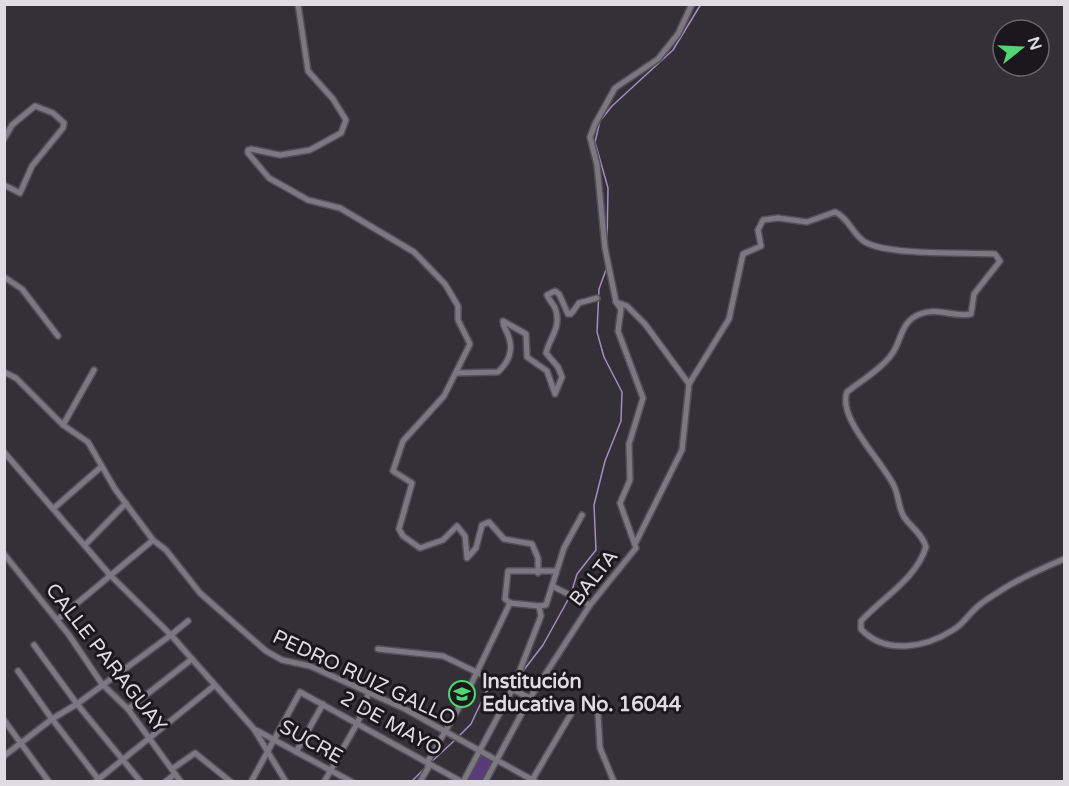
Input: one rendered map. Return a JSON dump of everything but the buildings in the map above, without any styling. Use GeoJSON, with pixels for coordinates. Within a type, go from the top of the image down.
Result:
{"type":"FeatureCollection","features":[{"type":"Feature","properties":{"kind":"street"},"geometry":{"type":"LineString","coordinates":[[298,4],[308,71],[333,99],[346,120],[341,133],[310,150],[280,155],[251,149],[248,153],[269,178],[308,200],[340,208],[414,252],[434,271],[458,306],[458,320],[470,345],[444,396],[400,447],[393,471],[412,483],[399,529],[403,536],[420,548],[443,540],[457,526],[465,536],[467,558],[476,548],[482,525],[489,522],[504,539],[532,544],[538,558],[538,573]]}},
{"type":"Feature","properties":{"kind":"street"},"geometry":{"type":"LineString","coordinates":[[689,384],[645,324],[627,306],[616,302],[609,273],[597,165],[590,137],[599,115],[615,88],[658,59],[678,34],[692,4]]}},
{"type":"Feature","properties":{"kind":"street"},"geometry":{"type":"LineString","coordinates":[[4,139],[12,124],[35,106],[53,113],[64,123],[63,128],[32,166],[20,193],[4,185]]}},
{"type":"Feature","properties":{"kind":"street"},"geometry":{"type":"LineString","coordinates":[[636,542],[682,450],[689,384],[729,319],[740,261],[746,252],[761,246],[758,230],[763,220],[778,218],[807,222],[835,212],[866,242],[882,247],[965,255],[995,254],[1000,261],[974,294],[971,314],[944,310],[919,314],[907,323],[896,349],[888,359],[847,392],[845,397],[847,412],[894,485],[897,502],[904,516],[926,547],[909,576],[861,621],[861,629],[871,640],[883,644],[899,647],[918,645],[952,631],[980,604],[1006,587],[1065,560]]}},
{"type":"Feature","properties":{"kind":"street"},"geometry":{"type":"LineString","coordinates":[[4,277],[22,289],[58,336]]}},
{"type":"Feature","properties":{"kind":"street"},"geometry":{"type":"LineString","coordinates":[[457,373],[498,372],[503,368],[507,363],[511,348],[503,321],[510,322],[526,334],[527,357],[547,371],[555,394],[562,376],[558,367],[546,353],[556,332],[557,321],[556,310],[547,295],[555,291],[560,294],[568,314],[571,314],[579,303],[597,298]]}},
{"type":"Feature","properties":{"kind":"street","name":"BALTA"},"geometry":{"type":"LineString","coordinates":[[485,782],[530,698],[590,605],[636,548],[636,542],[620,503],[630,480],[629,444],[643,398],[618,332],[621,309],[616,302]]}},
{"type":"Feature","properties":{"kind":"street"},"geometry":{"type":"LineString","coordinates":[[63,425],[94,370]]}},
{"type":"Feature","properties":{"kind":"street","name":"PEDRO RUIZ GALLO"},"geometry":{"type":"LineString","coordinates":[[4,372],[16,378],[63,425],[88,442],[100,467],[153,540],[166,550],[200,593],[266,651],[274,657],[310,666],[369,692],[481,749],[533,781]]}},
{"type":"Feature","properties":{"kind":"street"},"geometry":{"type":"LineString","coordinates":[[4,452],[110,575],[171,635],[254,729],[286,782]]}},
{"type":"Feature","properties":{"kind":"street"},"geometry":{"type":"LineString","coordinates":[[53,509],[100,467]]}},
{"type":"Feature","properties":{"kind":"street"},"geometry":{"type":"LineString","coordinates":[[85,545],[126,503]]}},
{"type":"Feature","properties":{"kind":"street"},"geometry":{"type":"LineString","coordinates":[[555,572],[508,571],[506,599],[510,603],[546,605],[564,548],[582,515]]}},
{"type":"Feature","properties":{"kind":"street"},"geometry":{"type":"LineString","coordinates":[[57,620],[124,561],[153,540]]}},
{"type":"Feature","properties":{"kind":"street","name":"CALLE PARAGUAY"},"geometry":{"type":"LineString","coordinates":[[4,554],[57,620],[102,684],[128,709],[181,782]]}},
{"type":"Feature","properties":{"kind":"street"},"geometry":{"type":"LineString","coordinates":[[552,586],[567,591],[590,605]]}},
{"type":"Feature","properties":{"kind":"street"},"geometry":{"type":"LineString","coordinates":[[420,782],[478,672],[510,603]]}},
{"type":"Feature","properties":{"kind":"street"},"geometry":{"type":"LineString","coordinates":[[462,782],[513,688],[541,616],[539,606]]}},
{"type":"Feature","properties":{"kind":"street"},"geometry":{"type":"LineString","coordinates":[[4,756],[189,621]]}},
{"type":"Feature","properties":{"kind":"street"},"geometry":{"type":"LineString","coordinates":[[34,645],[77,704],[141,782]]}},
{"type":"Feature","properties":{"kind":"street"},"geometry":{"type":"LineString","coordinates":[[378,649],[443,656],[530,698]]}},
{"type":"Feature","properties":{"kind":"street"},"geometry":{"type":"LineString","coordinates":[[128,709],[192,659]]}},
{"type":"Feature","properties":{"kind":"street"},"geometry":{"type":"LineString","coordinates":[[18,671],[97,781],[214,685]]}},
{"type":"Feature","properties":{"kind":"street"},"geometry":{"type":"LineString","coordinates":[[324,782],[358,722],[369,692]]}},
{"type":"Feature","properties":{"kind":"street","name":"2 DE MAYO"},"geometry":{"type":"LineString","coordinates":[[275,738],[298,693],[305,694],[462,782]]}},
{"type":"Feature","properties":{"kind":"street"},"geometry":{"type":"LineString","coordinates":[[597,698],[600,748],[614,782]]}},
{"type":"Feature","properties":{"kind":"street"},"geometry":{"type":"LineString","coordinates":[[296,752],[323,704]]}},
{"type":"Feature","properties":{"kind":"street"},"geometry":{"type":"LineString","coordinates":[[533,781],[571,714]]}},
{"type":"Feature","properties":{"kind":"street"},"geometry":{"type":"LineString","coordinates":[[4,720],[47,779],[39,782]]}},
{"type":"Feature","properties":{"kind":"street","name":"SUCRE"},"geometry":{"type":"LineString","coordinates":[[254,729],[275,738],[352,782]]}},
{"type":"Feature","properties":{"kind":"street"},"geometry":{"type":"LineString","coordinates":[[251,782],[275,738]]}},
{"type":"Feature","properties":{"kind":"street"},"geometry":{"type":"LineString","coordinates":[[165,782],[192,754],[201,755],[231,782]]}},
{"type":"Feature","properties":{"kind":"shaded area"},"geometry":{"type":"Polygon","coordinates":[[[481,755],[492,762],[481,781],[466,780],[481,755]]]}},
{"type":"Feature","properties":{"kind":"waterway"},"geometry":{"type":"LineString","coordinates":[[607,244],[608,188],[595,142],[600,121],[612,106],[673,50],[701,4]]}},
{"type":"Feature","properties":{"kind":"waterway"},"geometry":{"type":"LineString","coordinates":[[571,594],[577,574],[596,550],[594,505],[605,461],[621,421],[622,392],[604,357],[597,332],[599,289],[607,267]]}},
{"type":"Feature","properties":{"kind":"waterway"},"geometry":{"type":"LineString","coordinates":[[520,675],[543,645],[569,598]]}},
{"type":"Feature","properties":{"kind":"waterway"},"geometry":{"type":"LineString","coordinates":[[505,683],[515,680]]}},
{"type":"Feature","properties":{"kind":"waterway"},"geometry":{"type":"LineString","coordinates":[[459,736],[471,724],[486,692],[497,684]]}},
{"type":"Feature","properties":{"kind":"waterway"},"geometry":{"type":"LineString","coordinates":[[430,763],[455,740]]}},
{"type":"Feature","properties":{"kind":"waterway"},"geometry":{"type":"LineString","coordinates":[[411,782],[427,766]]}},
{"type":"Feature","properties":{"kind":"place","name":"Institución Educativa No. 16044"},"geometry":{"type":"Point","coordinates":[462,694]}}]}
